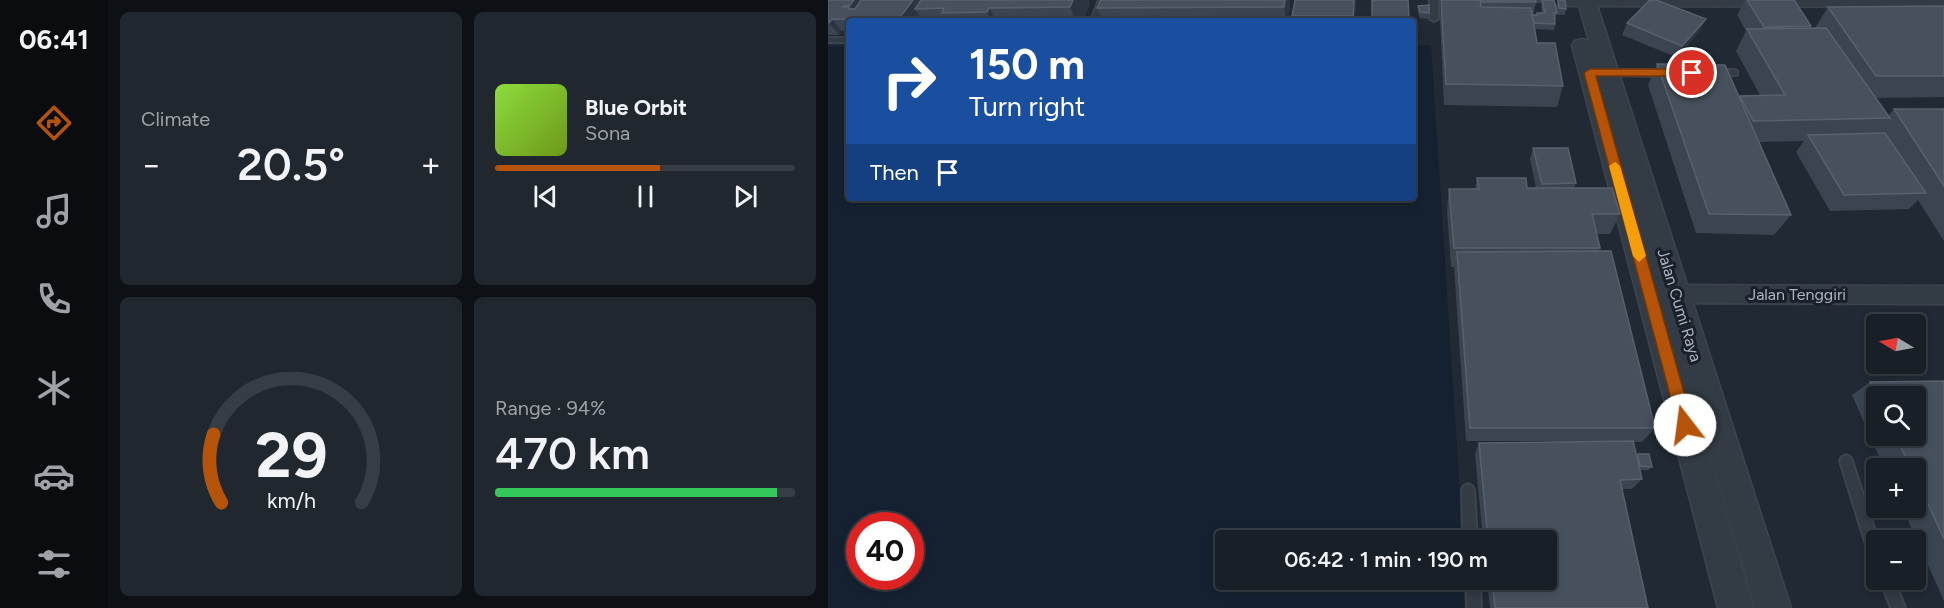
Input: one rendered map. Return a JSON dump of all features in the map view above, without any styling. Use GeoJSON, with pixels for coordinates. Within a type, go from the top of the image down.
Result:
{"type":"FeatureCollection","features":[{"type":"Feature","properties":{"kind":"street"},"geometry":{"type":"LineString","coordinates":[[1578,1],[1944,3]]}},
{"type":"Feature","properties":{"kind":"street","name":"Jalan Cumi Raya"},"geometry":{"type":"LineString","coordinates":[[1578,1],[1627,169],[1677,294],[1773,608]]}},
{"type":"Feature","properties":{"kind":"street","name":"Jalan Cumi Raya"},"geometry":{"type":"LineString","coordinates":[[1627,169],[1649,294],[1736,608]]}},
{"type":"Feature","properties":{"kind":"street","name":"Jalan Tenggiri"},"geometry":{"type":"LineString","coordinates":[[1649,294],[1944,295]]}},
{"type":"Feature","properties":{"kind":"street"},"geometry":{"type":"LineString","coordinates":[[1721,556],[1757,556]]}},
{"type":"Feature","properties":{"kind":"lane"},"geometry":{"type":"LineString","coordinates":[[1096,18],[1103,0]]}},
{"type":"Feature","properties":{"kind":"lane"},"geometry":{"type":"LineString","coordinates":[[1434,0],[1434,19]]}},
{"type":"Feature","properties":{"kind":"lane"},"geometry":{"type":"LineString","coordinates":[[828,40],[846,40]]}},
{"type":"Feature","properties":{"kind":"lane"},"geometry":{"type":"LineString","coordinates":[[1599,73],[1677,73]]}},
{"type":"Feature","properties":{"kind":"lane"},"geometry":{"type":"LineString","coordinates":[[1711,73],[1734,73]]}},
{"type":"Feature","properties":{"kind":"lane"},"geometry":{"type":"LineString","coordinates":[[1846,461],[1868,530]]}},
{"type":"Feature","properties":{"kind":"lane"},"geometry":{"type":"LineString","coordinates":[[1468,490],[1470,530]]}},
{"type":"Feature","properties":{"kind":"lane"},"geometry":{"type":"LineString","coordinates":[[1473,590],[1474,608]]}},
{"type":"Feature","properties":{"kind":"lane"},"geometry":{"type":"LineString","coordinates":[[1891,590],[1898,608]]}},
{"type":"Feature","properties":{"kind":"water"},"geometry":{"type":"Polygon","coordinates":[[[1416,45],[1431,45],[1462,530],[1215,530],[1215,590],[1466,590],[1467,608],[828,608],[828,46],[846,46],[846,201],[1416,201],[1416,45]]]}},
{"type":"Feature","properties":{"kind":"building"},"geometry":{"type":"Polygon","coordinates":[[[828,0],[854,0],[850,5],[842,7],[855,9],[861,0],[913,0],[900,18],[846,18],[832,19],[828,23],[828,0]]]}},
{"type":"Feature","properties":{"kind":"building"},"geometry":{"type":"Polygon","coordinates":[[[921,0],[1073,0],[1070,7],[989,8],[987,12],[942,13],[944,8],[915,9],[921,0]]]}},
{"type":"Feature","properties":{"kind":"building"},"geometry":{"type":"Polygon","coordinates":[[[1101,0],[1285,0],[1284,7],[1097,8],[1101,0]]]}},
{"type":"Feature","properties":{"kind":"building"},"geometry":{"type":"Polygon","coordinates":[[[1295,0],[1354,0],[1353,16],[1292,16],[1295,0]]]}},
{"type":"Feature","properties":{"kind":"building"},"geometry":{"type":"Polygon","coordinates":[[[1372,0],[1408,0],[1409,18],[1372,18],[1372,0]]]}},
{"type":"Feature","properties":{"kind":"building"},"geometry":{"type":"Polygon","coordinates":[[[1441,0],[1480,0],[1481,7],[1531,8],[1537,43],[1555,43],[1563,86],[1446,84],[1441,0]]]}},
{"type":"Feature","properties":{"kind":"building"},"geometry":{"type":"Polygon","coordinates":[[[1480,0],[1535,0],[1536,2],[1481,2],[1480,0]]]}},
{"type":"Feature","properties":{"kind":"building"},"geometry":{"type":"Polygon","coordinates":[[[1542,0],[1554,0],[1557,13],[1554,13],[1555,24],[1534,23],[1532,15],[1545,13],[1542,0]]]}},
{"type":"Feature","properties":{"kind":"building"},"geometry":{"type":"Polygon","coordinates":[[[1558,0],[1565,0],[1566,9],[1559,8],[1558,0]]]}},
{"type":"Feature","properties":{"kind":"building"},"geometry":{"type":"Polygon","coordinates":[[[1650,0],[1656,0],[1706,19],[1682,46],[1627,23],[1650,0]]]}},
{"type":"Feature","properties":{"kind":"building"},"geometry":{"type":"Polygon","coordinates":[[[1747,0],[1794,0],[1811,26],[1764,27],[1747,0]]]}},
{"type":"Feature","properties":{"kind":"building"},"geometry":{"type":"Polygon","coordinates":[[[1429,5],[1429,13],[1420,12],[1418,6],[1429,5]]]}},
{"type":"Feature","properties":{"kind":"building"},"geometry":{"type":"Polygon","coordinates":[[[1944,6],[1944,76],[1876,76],[1828,7],[1944,6]]]}},
{"type":"Feature","properties":{"kind":"building"},"geometry":{"type":"Polygon","coordinates":[[[1826,28],[1890,118],[1753,121],[1740,96],[1785,95],[1747,29],[1826,28]]]}},
{"type":"Feature","properties":{"kind":"building"},"geometry":{"type":"Polygon","coordinates":[[[1657,64],[1725,65],[1791,215],[1709,214],[1657,64]]]}},
{"type":"Feature","properties":{"kind":"building"},"geometry":{"type":"Polygon","coordinates":[[[1894,109],[1944,109],[1944,186],[1894,109]]]}},
{"type":"Feature","properties":{"kind":"building"},"geometry":{"type":"Polygon","coordinates":[[[1885,133],[1926,193],[1844,195],[1808,135],[1885,133]]]}},
{"type":"Feature","properties":{"kind":"building"},"geometry":{"type":"Polygon","coordinates":[[[1533,148],[1568,148],[1576,183],[1542,184],[1533,148]]]}},
{"type":"Feature","properties":{"kind":"building"},"geometry":{"type":"Polygon","coordinates":[[[1477,178],[1526,178],[1527,188],[1612,188],[1620,214],[1592,214],[1600,248],[1454,248],[1449,189],[1479,189],[1477,178]]]}},
{"type":"Feature","properties":{"kind":"building"},"geometry":{"type":"Polygon","coordinates":[[[1611,251],[1655,428],[1470,428],[1457,252],[1611,251]]]}},
{"type":"Feature","properties":{"kind":"building"},"geometry":{"type":"Polygon","coordinates":[[[1944,381],[1944,539],[1926,500],[1926,458],[1906,458],[1900,446],[1926,446],[1926,386],[1872,386],[1870,382],[1944,381]]]}},
{"type":"Feature","properties":{"kind":"building"},"geometry":{"type":"Polygon","coordinates":[[[1633,441],[1642,479],[1620,480],[1648,608],[1495,608],[1493,590],[1557,590],[1557,530],[1487,530],[1479,443],[1633,441]]]}},
{"type":"Feature","properties":{"kind":"building"},"geometry":{"type":"Polygon","coordinates":[[[1638,454],[1649,454],[1652,467],[1640,466],[1638,454]]]}},
{"type":"Feature","properties":{"kind":"slow traffic"},"geometry":{"type":"LineString","coordinates":[[1615,166],[1639,256]]}},
{"type":"Feature","properties":{"kind":"route"},"geometry":{"type":"LineString","coordinates":[[1685,425],[1590,73],[1692,73]]}}]}
